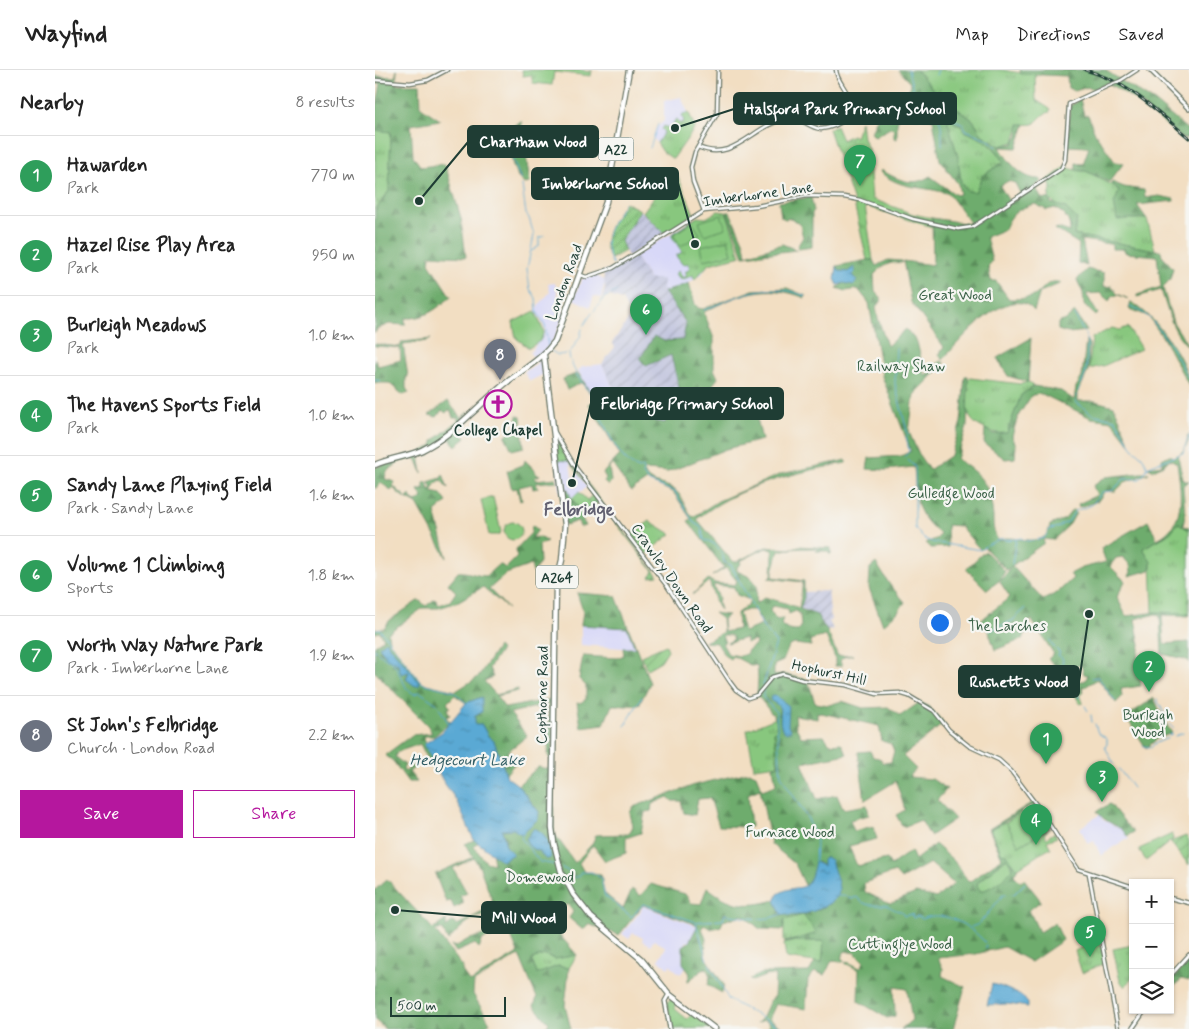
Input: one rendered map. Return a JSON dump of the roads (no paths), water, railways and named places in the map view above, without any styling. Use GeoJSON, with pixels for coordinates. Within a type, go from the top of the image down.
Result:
{"type":"FeatureCollection","features":[{"type":"Feature","properties":{"kind":"highway","name":"London Road"},"geometry":{"type":"LineString","coordinates":[[375,465],[419,451],[457,427],[501,387],[545,356],[556,339],[581,276],[611,186],[629,70]]}},
{"type":"Feature","properties":{"kind":"highway","name":"Copthorne Road"},"geometry":{"type":"LineString","coordinates":[[545,356],[565,529],[557,585],[554,843],[561,871],[582,906],[645,963],[669,994]]}},
{"type":"Feature","properties":{"kind":"highway","name":"A264"},"geometry":{"type":"LineString","coordinates":[[669,994],[715,1029]]}},
{"type":"Feature","properties":{"kind":"main road"},"geometry":{"type":"LineString","coordinates":[[1150,70],[1189,109]]}},
{"type":"Feature","properties":{"kind":"main road"},"geometry":{"type":"LineString","coordinates":[[1174,972],[1189,955]]}},
{"type":"Feature","properties":{"kind":"main road"},"geometry":{"type":"LineString","coordinates":[[669,994],[665,1001],[670,1029]]}},
{"type":"Feature","properties":{"kind":"main road"},"geometry":{"type":"LineString","coordinates":[[1132,1029],[1142,1014]]}},
{"type":"Feature","properties":{"kind":"street"},"geometry":{"type":"LineString","coordinates":[[375,80],[410,82],[428,80],[447,70]]}},
{"type":"Feature","properties":{"kind":"street"},"geometry":{"type":"LineString","coordinates":[[704,211],[691,171],[693,156],[717,114],[718,70]]}},
{"type":"Feature","properties":{"kind":"street"},"geometry":{"type":"LineString","coordinates":[[698,147],[709,152],[729,150],[743,143],[759,130],[785,119],[799,119],[817,129],[836,125],[847,116],[851,105],[837,77],[836,70]]}},
{"type":"Feature","properties":{"kind":"street","name":"Imberhorne Lane"},"geometry":{"type":"LineString","coordinates":[[581,276],[586,277],[613,268],[704,211],[757,206],[807,196],[843,197],[861,200],[913,219],[958,229],[971,227],[1061,169],[1065,160],[1069,104],[1120,81],[1137,70]]}},
{"type":"Feature","properties":{"kind":"street","name":"Crawley Down Road"},"geometry":{"type":"LineString","coordinates":[[554,431],[576,468],[667,586],[736,690]]}},
{"type":"Feature","properties":{"kind":"street","name":"Hophurst Hill"},"geometry":{"type":"LineString","coordinates":[[736,690],[748,698],[757,695],[771,677],[783,674],[802,680],[846,685],[877,694],[899,693],[909,696],[934,711],[949,730],[969,746],[1000,760],[1038,806],[1067,849],[1075,867],[1089,874]]}},
{"type":"Feature","properties":{"kind":"street"},"geometry":{"type":"LineString","coordinates":[[1118,1029],[1089,874],[1129,886]]}},
{"type":"Feature","properties":{"kind":"street"},"geometry":{"type":"LineString","coordinates":[[1174,899],[1189,903]]}},
{"type":"Feature","properties":{"kind":"water"},"geometry":{"type":"Polygon","coordinates":[[[837,266],[839,271],[848,272],[854,267],[855,272],[852,275],[857,281],[854,285],[844,283],[838,285],[835,279],[837,266]]]}},
{"type":"Feature","properties":{"kind":"water"},"geometry":{"type":"Polygon","coordinates":[[[386,641],[420,685],[415,686],[406,679],[409,672],[401,674],[398,664],[387,658],[379,647],[386,641]]]}},
{"type":"Feature","properties":{"kind":"water"},"geometry":{"type":"Polygon","coordinates":[[[771,696],[776,696],[789,706],[788,726],[791,731],[786,733],[781,727],[779,707],[770,700],[771,696]]]}},
{"type":"Feature","properties":{"kind":"water","name":"Hedgecourt Lake"},"geometry":{"type":"Polygon","coordinates":[[[482,697],[482,712],[475,716],[475,725],[482,725],[488,736],[494,741],[507,777],[518,785],[539,812],[538,819],[521,834],[513,829],[502,830],[506,846],[513,854],[502,861],[474,840],[456,800],[443,781],[424,744],[442,732],[466,703],[482,697]]]}},
{"type":"Feature","properties":{"kind":"water"},"geometry":{"type":"Polygon","coordinates":[[[534,828],[542,833],[547,840],[551,857],[549,859],[545,859],[539,851],[528,844],[526,839],[534,828]]]}},
{"type":"Feature","properties":{"kind":"water"},"geometry":{"type":"Polygon","coordinates":[[[826,857],[831,860],[837,878],[838,896],[827,905],[812,912],[796,915],[781,914],[775,900],[778,894],[806,885],[812,874],[815,862],[823,866],[823,860],[826,857]]]}},
{"type":"Feature","properties":{"kind":"water"},"geometry":{"type":"Polygon","coordinates":[[[992,984],[1021,995],[1028,1003],[1028,1007],[1007,1004],[987,1005],[992,984]]]}},
{"type":"Feature","properties":{"kind":"waterway"},"geometry":{"type":"LineString","coordinates":[[908,70],[916,95],[918,98],[927,100],[938,117],[941,126],[942,145]]}},
{"type":"Feature","properties":{"kind":"waterway"},"geometry":{"type":"LineString","coordinates":[[936,75],[938,70]]}},
{"type":"Feature","properties":{"kind":"waterway"},"geometry":{"type":"LineString","coordinates":[[941,116],[949,117],[963,124],[966,130],[989,140],[997,147]]}},
{"type":"Feature","properties":{"kind":"waterway"},"geometry":{"type":"LineString","coordinates":[[650,148],[658,124]]}},
{"type":"Feature","properties":{"kind":"waterway"},"geometry":{"type":"LineString","coordinates":[[507,136],[512,158],[521,180]]}},
{"type":"Feature","properties":{"kind":"waterway"},"geometry":{"type":"LineString","coordinates":[[522,185],[526,214],[534,235],[527,269],[530,289],[536,298],[537,312],[545,326],[548,346]]}},
{"type":"Feature","properties":{"kind":"waterway"},"geometry":{"type":"LineString","coordinates":[[613,265],[607,247],[608,232],[624,203]]}},
{"type":"Feature","properties":{"kind":"waterway"},"geometry":{"type":"LineString","coordinates":[[532,251],[539,246],[539,238],[544,236]]}},
{"type":"Feature","properties":{"kind":"waterway"},"geometry":{"type":"LineString","coordinates":[[704,310],[742,295],[765,289],[791,291],[805,296]]}},
{"type":"Feature","properties":{"kind":"waterway"},"geometry":{"type":"LineString","coordinates":[[594,311],[604,298],[617,291]]}},
{"type":"Feature","properties":{"kind":"waterway"},"geometry":{"type":"LineString","coordinates":[[1130,306],[1140,310],[1157,327],[1172,348],[1189,379]]}},
{"type":"Feature","properties":{"kind":"waterway"},"geometry":{"type":"LineString","coordinates":[[584,325],[592,313]]}},
{"type":"Feature","properties":{"kind":"waterway"},"geometry":{"type":"LineString","coordinates":[[1075,315],[1084,333]]}},
{"type":"Feature","properties":{"kind":"waterway"},"geometry":{"type":"LineString","coordinates":[[571,351],[580,337],[582,329]]}},
{"type":"Feature","properties":{"kind":"waterway"},"geometry":{"type":"LineString","coordinates":[[1086,334],[1086,372],[1078,391],[1076,402],[1092,414],[1115,419],[1134,450],[1142,456],[1148,468]]}},
{"type":"Feature","properties":{"kind":"waterway"},"geometry":{"type":"LineString","coordinates":[[896,348],[895,384],[908,435]]}},
{"type":"Feature","properties":{"kind":"waterway"},"geometry":{"type":"LineString","coordinates":[[551,351],[558,355],[566,354]]}},
{"type":"Feature","properties":{"kind":"waterway"},"geometry":{"type":"LineString","coordinates":[[569,353],[574,370],[582,383],[594,396],[593,399],[616,448],[631,464],[639,469],[643,467],[643,474],[649,482],[675,492],[694,523],[701,527],[704,540],[715,545],[722,554],[724,562],[731,565],[763,627],[776,643],[763,686]]}},
{"type":"Feature","properties":{"kind":"waterway"},"geometry":{"type":"LineString","coordinates":[[375,380],[380,381]]}},
{"type":"Feature","properties":{"kind":"waterway"},"geometry":{"type":"LineString","coordinates":[[987,545],[1002,538],[1007,540],[1021,538],[1027,541],[1044,538],[1050,529],[1060,527],[1060,525],[1068,522],[1075,511],[1092,505],[1102,492],[1112,491],[1124,479],[1140,479],[1149,466],[1183,453],[1189,435]]}},
{"type":"Feature","properties":{"kind":"waterway"},"geometry":{"type":"LineString","coordinates":[[905,456],[909,451],[906,436]]}},
{"type":"Feature","properties":{"kind":"waterway"},"geometry":{"type":"LineString","coordinates":[[906,458],[915,467],[915,528],[923,538],[932,542],[981,550],[985,546]]}},
{"type":"Feature","properties":{"kind":"waterway"},"geometry":{"type":"LineString","coordinates":[[1012,564],[1016,539]]}},
{"type":"Feature","properties":{"kind":"waterway"},"geometry":{"type":"LineString","coordinates":[[989,631],[1012,621],[1026,608]]}},
{"type":"Feature","properties":{"kind":"waterway"},"geometry":{"type":"LineString","coordinates":[[375,630],[379,628],[422,683],[453,691],[466,703]]}},
{"type":"Feature","properties":{"kind":"waterway"},"geometry":{"type":"LineString","coordinates":[[1050,639],[1051,644],[1060,653],[1058,655],[1063,659],[1062,665],[1072,675]]}},
{"type":"Feature","properties":{"kind":"waterway"},"geometry":{"type":"LineString","coordinates":[[375,650],[395,665],[407,689],[414,694],[420,692],[437,704],[449,724]]}},
{"type":"Feature","properties":{"kind":"waterway"},"geometry":{"type":"LineString","coordinates":[[1092,678],[1098,677],[1115,701]]}},
{"type":"Feature","properties":{"kind":"waterway"},"geometry":{"type":"LineString","coordinates":[[1076,688],[1079,698]]}},
{"type":"Feature","properties":{"kind":"waterway"},"geometry":{"type":"LineString","coordinates":[[763,690],[763,697],[776,712],[781,776],[808,819],[816,841],[815,862]]}},
{"type":"Feature","properties":{"kind":"waterway"},"geometry":{"type":"LineString","coordinates":[[625,726],[642,697]]}},
{"type":"Feature","properties":{"kind":"waterway"},"geometry":{"type":"LineString","coordinates":[[1157,699],[1159,704]]}},
{"type":"Feature","properties":{"kind":"waterway"},"geometry":{"type":"LineString","coordinates":[[1160,705],[1168,722]]}},
{"type":"Feature","properties":{"kind":"waterway"},"geometry":{"type":"LineString","coordinates":[[1085,706],[1088,711]]}},
{"type":"Feature","properties":{"kind":"waterway"},"geometry":{"type":"LineString","coordinates":[[1091,715],[1092,722]]}},
{"type":"Feature","properties":{"kind":"waterway"},"geometry":{"type":"LineString","coordinates":[[1095,724],[1098,733],[1107,739],[1105,747],[1114,764]]}},
{"type":"Feature","properties":{"kind":"waterway"},"geometry":{"type":"LineString","coordinates":[[1169,724],[1175,730]]}},
{"type":"Feature","properties":{"kind":"waterway"},"geometry":{"type":"LineString","coordinates":[[1175,736],[1183,733]]}},
{"type":"Feature","properties":{"kind":"waterway"},"geometry":{"type":"LineString","coordinates":[[1154,744],[1168,738]]}},
{"type":"Feature","properties":{"kind":"waterway"},"geometry":{"type":"LineString","coordinates":[[1143,746],[1149,747]]}},
{"type":"Feature","properties":{"kind":"waterway"},"geometry":{"type":"LineString","coordinates":[[1119,769],[1133,788]]}},
{"type":"Feature","properties":{"kind":"waterway"},"geometry":{"type":"LineString","coordinates":[[524,831],[521,838],[540,862],[557,865]]}},
{"type":"Feature","properties":{"kind":"waterway"},"geometry":{"type":"LineString","coordinates":[[562,868],[572,873]]}},
{"type":"Feature","properties":{"kind":"waterway"},"geometry":{"type":"LineString","coordinates":[[574,877],[578,877],[581,872],[592,872],[601,878],[605,896],[632,917],[643,904],[696,922],[703,921]]}},
{"type":"Feature","properties":{"kind":"waterway"},"geometry":{"type":"LineString","coordinates":[[971,927],[979,924],[1003,895],[1014,894],[1025,883]]}},
{"type":"Feature","properties":{"kind":"waterway"},"geometry":{"type":"LineString","coordinates":[[838,896],[845,896],[851,899],[857,897],[866,904],[884,905],[901,911],[904,916],[912,914],[913,918],[918,916],[922,919],[930,916],[947,917],[964,925],[985,942]]}},
{"type":"Feature","properties":{"kind":"waterway"},"geometry":{"type":"LineString","coordinates":[[704,921],[723,920],[725,914],[761,919],[781,914]]}},
{"type":"Feature","properties":{"kind":"waterway"},"geometry":{"type":"LineString","coordinates":[[696,923],[698,931]]}},
{"type":"Feature","properties":{"kind":"waterway"},"geometry":{"type":"LineString","coordinates":[[699,932],[707,960]]}},
{"type":"Feature","properties":{"kind":"waterway"},"geometry":{"type":"LineString","coordinates":[[709,964],[729,1000],[783,1029]]}},
{"type":"Feature","properties":{"kind":"railway"},"geometry":{"type":"LineString","coordinates":[[1085,70],[1114,81],[1128,89],[1189,138]]}},
{"type":"Feature","properties":{"kind":"place","name":"Halsford Park Primary School"},"geometry":{"type":"Point","coordinates":[675,128]}},
{"type":"Feature","properties":{"kind":"place","name":"Worth Way Nature Park"},"geometry":{"type":"Point","coordinates":[860,186]}},
{"type":"Feature","properties":{"kind":"place","name":"Chartham Wood"},"geometry":{"type":"Point","coordinates":[419,201]}},
{"type":"Feature","properties":{"kind":"place","name":"Imberhorne School"},"geometry":{"type":"Point","coordinates":[695,244]}},
{"type":"Feature","properties":{"kind":"place","name":"Volume 1 Climbing"},"geometry":{"type":"Point","coordinates":[646,335]}},
{"type":"Feature","properties":{"kind":"place","name":"St John's Felbridge"},"geometry":{"type":"Point","coordinates":[500,380]}},
{"type":"Feature","properties":{"kind":"place","name":"College Chapel"},"geometry":{"type":"Point","coordinates":[498,404]}},
{"type":"Feature","properties":{"kind":"place","name":"Felbridge Primary School"},"geometry":{"type":"Point","coordinates":[572,483]}},
{"type":"Feature","properties":{"kind":"place","name":"Rushetts Wood"},"geometry":{"type":"Point","coordinates":[1089,614]}},
{"type":"Feature","properties":{"kind":"place","name":"Hazel Rise Play Area"},"geometry":{"type":"Point","coordinates":[1149,692]}},
{"type":"Feature","properties":{"kind":"place","name":"Hawarden"},"geometry":{"type":"Point","coordinates":[1046,764]}},
{"type":"Feature","properties":{"kind":"place","name":"Burleigh Meadows"},"geometry":{"type":"Point","coordinates":[1102,802]}},
{"type":"Feature","properties":{"kind":"place","name":"The Havens Sports Field"},"geometry":{"type":"Point","coordinates":[1036,845]}},
{"type":"Feature","properties":{"kind":"place","name":"Mill Wood"},"geometry":{"type":"Point","coordinates":[395,910]}},
{"type":"Feature","properties":{"kind":"place","name":"Sandy Lane Playing Field"},"geometry":{"type":"Point","coordinates":[1090,957]}},
{"type":"Feature","properties":{"kind":"district","name":"Felbridge"},"geometry":{"type":"Point","coordinates":[579,509]}},
{"type":"Feature","properties":{"kind":"park label","name":"Great Wood"},"geometry":{"type":"Point","coordinates":[955,295]}},
{"type":"Feature","properties":{"kind":"park label","name":"Railway Shaw"},"geometry":{"type":"Point","coordinates":[901,366]}},
{"type":"Feature","properties":{"kind":"park label","name":"Gulledge Wood"},"geometry":{"type":"Point","coordinates":[951,493]}},
{"type":"Feature","properties":{"kind":"park label","name":"The Larches"},"geometry":{"type":"Point","coordinates":[1007,626]}},
{"type":"Feature","properties":{"kind":"park label","name":"Burleigh Wood"},"geometry":{"type":"Point","coordinates":[1148,724]}},
{"type":"Feature","properties":{"kind":"park label","name":"Furnace Wood"},"geometry":{"type":"Point","coordinates":[790,832]}},
{"type":"Feature","properties":{"kind":"park label","name":"Domewood"},"geometry":{"type":"Point","coordinates":[540,877]}},
{"type":"Feature","properties":{"kind":"park label","name":"Cuttinglye Wood"},"geometry":{"type":"Point","coordinates":[900,944]}}]}
